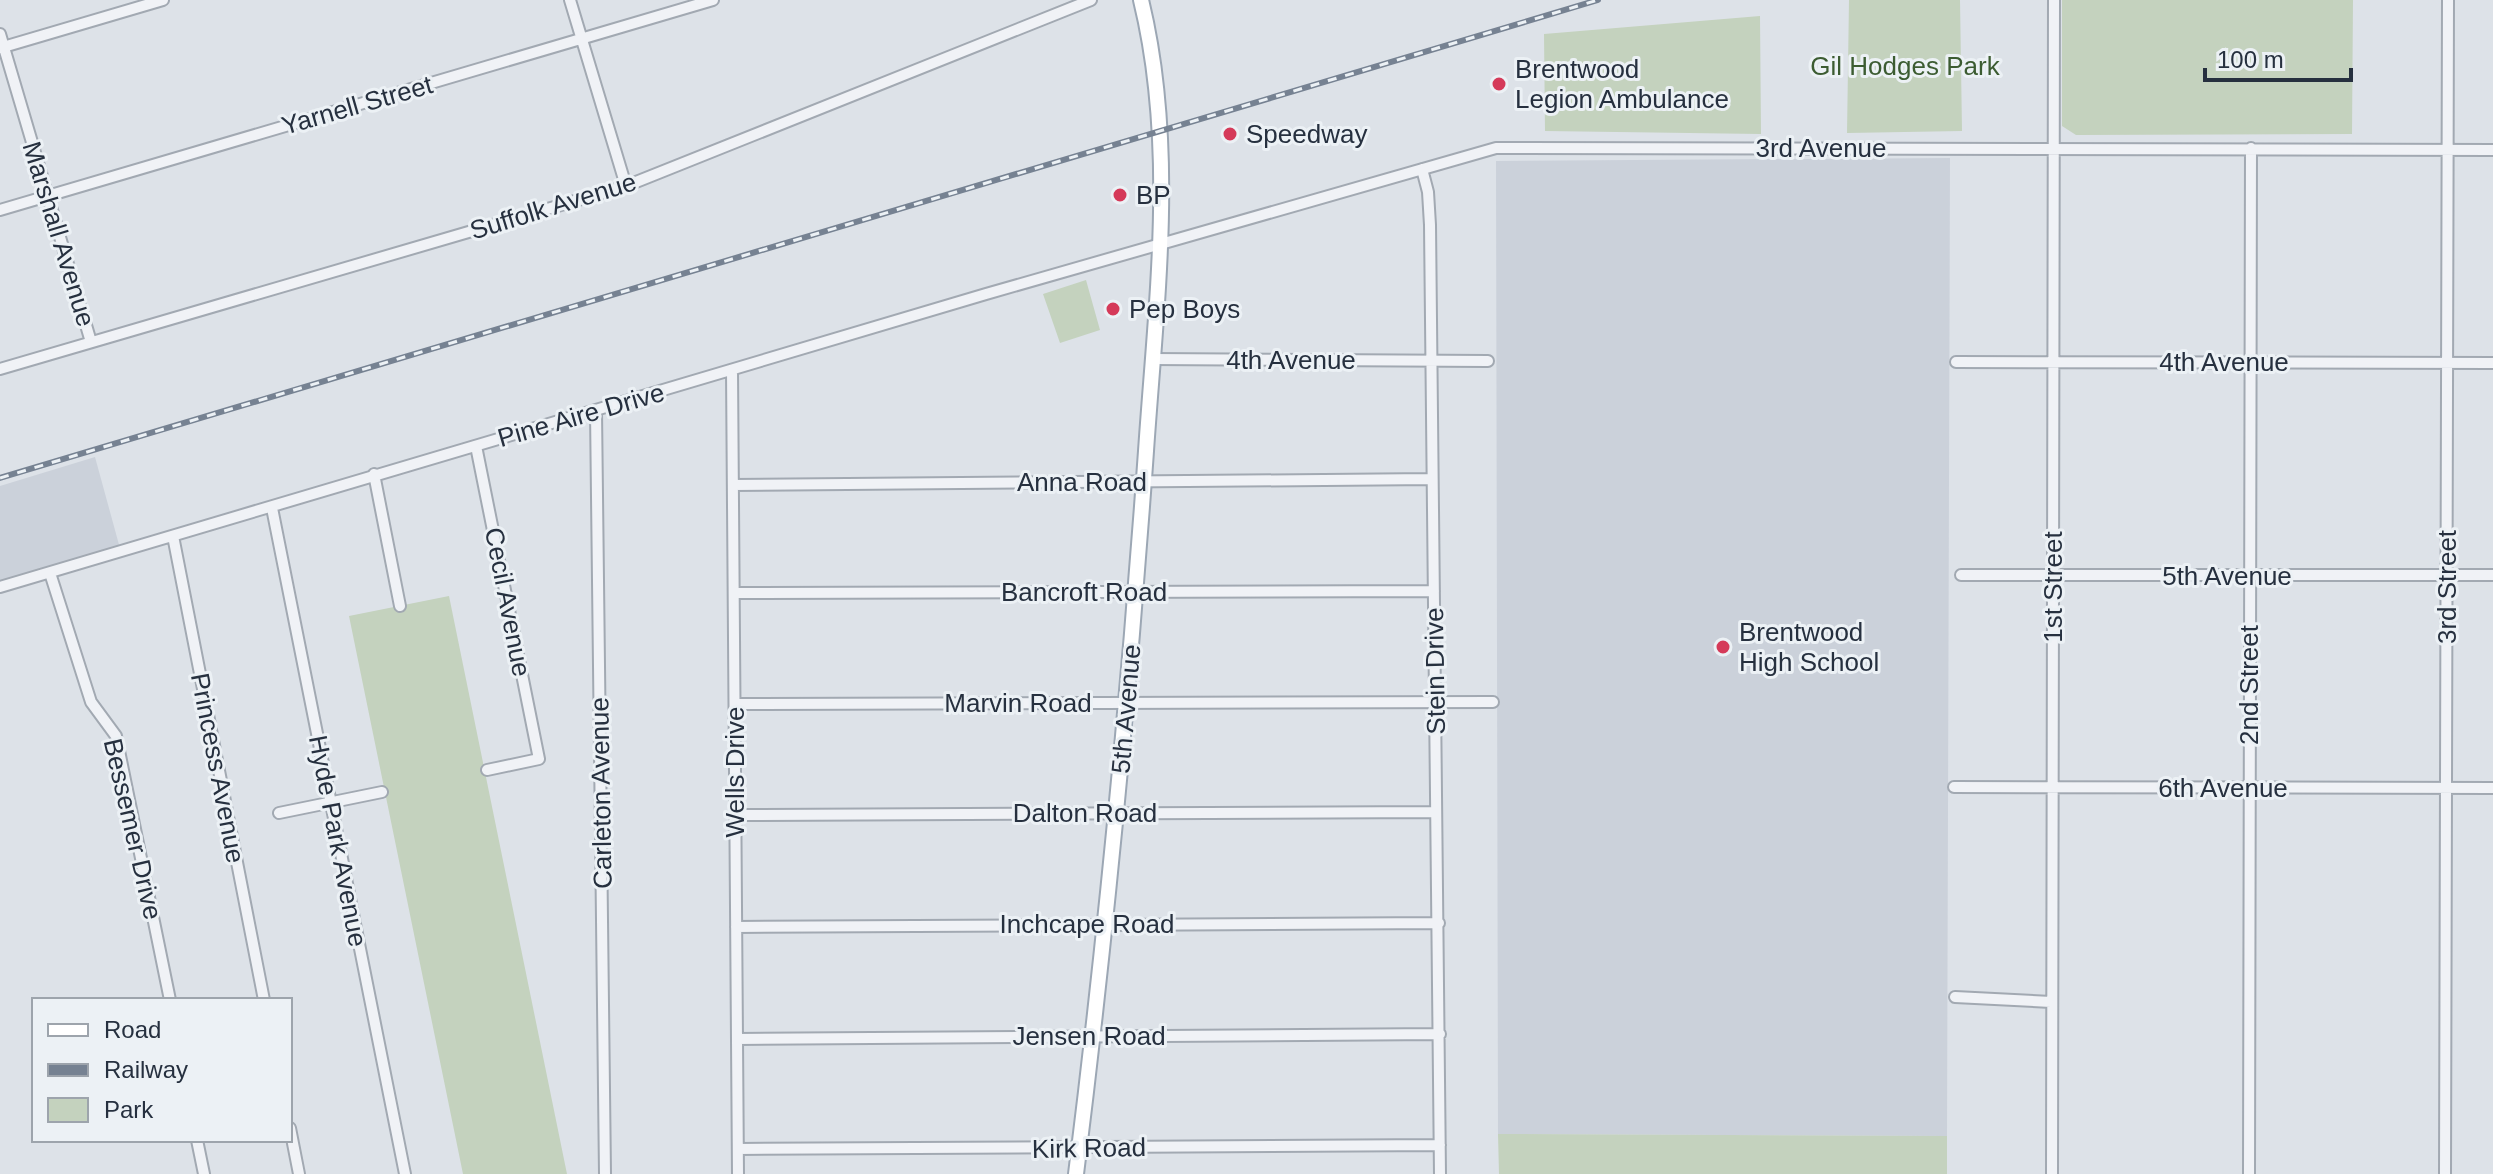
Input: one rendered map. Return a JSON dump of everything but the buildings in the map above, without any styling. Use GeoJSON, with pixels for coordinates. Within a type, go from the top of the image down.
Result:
{"type":"FeatureCollection","features":[{"type":"Feature","properties":{"kind":"main road","name":"5th Avenue"},"geometry":{"type":"LineString","coordinates":[[1076,1174],[1117,813],[1137,592],[1162,243],[1155,77],[1141,0]]}},
{"type":"Feature","properties":{"kind":"street"},"geometry":{"type":"LineString","coordinates":[[2,47],[163,0]]}},
{"type":"Feature","properties":{"kind":"street"},"geometry":{"type":"LineString","coordinates":[[570,0],[626,186]]}},
{"type":"Feature","properties":{"kind":"street","name":"Yarnell Street"},"geometry":{"type":"LineString","coordinates":[[0,210],[713,0]]}},
{"type":"Feature","properties":{"kind":"street","name":"Suffolk Avenue"},"geometry":{"type":"LineString","coordinates":[[0,369],[626,186],[1091,0]]}},
{"type":"Feature","properties":{"kind":"street","name":"1st Street"},"geometry":{"type":"LineString","coordinates":[[2052,1174],[2054,0]]}},
{"type":"Feature","properties":{"kind":"street","name":"3rd Street"},"geometry":{"type":"LineString","coordinates":[[2445,1174],[2448,0]]}},
{"type":"Feature","properties":{"kind":"street","name":"Marshall Avenue"},"geometry":{"type":"LineString","coordinates":[[0,34],[91,342]]}},
{"type":"Feature","properties":{"kind":"street","name":"3rd Avenue"},"geometry":{"type":"LineString","coordinates":[[1162,243],[1496,148],[2493,150]]}},
{"type":"Feature","properties":{"kind":"street","name":"2nd Street"},"geometry":{"type":"LineString","coordinates":[[2249,1174],[2251,148]]}},
{"type":"Feature","properties":{"kind":"street","name":"Stein Drive"},"geometry":{"type":"LineString","coordinates":[[1422,169],[1428,192],[1430,225],[1440,1174]]}},
{"type":"Feature","properties":{"kind":"street","name":"Pine Aire Drive"},"geometry":{"type":"LineString","coordinates":[[0,587],[1162,243]]}},
{"type":"Feature","properties":{"kind":"street","name":"4th Avenue"},"geometry":{"type":"LineString","coordinates":[[1152,359],[1488,361]]}},
{"type":"Feature","properties":{"kind":"street","name":"4th Avenue"},"geometry":{"type":"LineString","coordinates":[[1956,362],[2493,363]]}},
{"type":"Feature","properties":{"kind":"street","name":"Wells Drive"},"geometry":{"type":"LineString","coordinates":[[732,370],[738,1174]]}},
{"type":"Feature","properties":{"kind":"street","name":"Carleton Avenue"},"geometry":{"type":"LineString","coordinates":[[596,411],[605,1174]]}},
{"type":"Feature","properties":{"kind":"street","name":"Cecil Avenue"},"geometry":{"type":"LineString","coordinates":[[476,446],[539,759],[487,770]]}},
{"type":"Feature","properties":{"kind":"street"},"geometry":{"type":"LineString","coordinates":[[374,474],[400,606]]}},
{"type":"Feature","properties":{"kind":"street","name":"Anna Road"},"geometry":{"type":"LineString","coordinates":[[733,485],[1432,479]]}},
{"type":"Feature","properties":{"kind":"street","name":"Hyde Park Avenue"},"geometry":{"type":"LineString","coordinates":[[272,508],[405,1174]]}},
{"type":"Feature","properties":{"kind":"street","name":"Princess Avenue"},"geometry":{"type":"LineString","coordinates":[[173,536],[264,998]]}},
{"type":"Feature","properties":{"kind":"street","name":"Bessemer Drive"},"geometry":{"type":"LineString","coordinates":[[50,573],[91,702],[116,736],[170,998]]}},
{"type":"Feature","properties":{"kind":"street","name":"5th Avenue"},"geometry":{"type":"LineString","coordinates":[[1961,575],[2493,575]]}},
{"type":"Feature","properties":{"kind":"street","name":"Bancroft Road"},"geometry":{"type":"LineString","coordinates":[[734,593],[1434,591]]}},
{"type":"Feature","properties":{"kind":"street","name":"Marvin Road"},"geometry":{"type":"LineString","coordinates":[[735,704],[1493,702]]}},
{"type":"Feature","properties":{"kind":"street","name":"6th Avenue"},"geometry":{"type":"LineString","coordinates":[[1954,787],[2493,788]]}},
{"type":"Feature","properties":{"kind":"street"},"geometry":{"type":"LineString","coordinates":[[279,813],[382,792]]}},
{"type":"Feature","properties":{"kind":"street","name":"Dalton Road"},"geometry":{"type":"LineString","coordinates":[[735,815],[1436,812]]}},
{"type":"Feature","properties":{"kind":"street","name":"Inchcape Road"},"geometry":{"type":"LineString","coordinates":[[736,927],[1439,923]]}},
{"type":"Feature","properties":{"kind":"street"},"geometry":{"type":"LineString","coordinates":[[1955,997],[2051,1002]]}},
{"type":"Feature","properties":{"kind":"street","name":"Jensen Road"},"geometry":{"type":"LineString","coordinates":[[737,1039],[1440,1034]]}},
{"type":"Feature","properties":{"kind":"street"},"geometry":{"type":"LineString","coordinates":[[292,1138],[299,1174]]}},
{"type":"Feature","properties":{"kind":"street"},"geometry":{"type":"LineString","coordinates":[[197,1142],[204,1174]]}},
{"type":"Feature","properties":{"kind":"street","name":"Kirk Road"},"geometry":{"type":"LineString","coordinates":[[738,1149],[1440,1145]]}},
{"type":"Feature","properties":{"kind":"shaded area","name":"Brentwood High School"},"geometry":{"type":"Polygon","coordinates":[[[1950,158],[1947,1136],[1498,1134],[1496,161],[1950,158]]]}},
{"type":"Feature","properties":{"kind":"shaded area"},"geometry":{"type":"Polygon","coordinates":[[[95,457],[121,552],[0,588],[0,486],[95,457]]]}},
{"type":"Feature","properties":{"kind":"green space","name":"Gil Hodges Park"},"geometry":{"type":"Polygon","coordinates":[[[1849,0],[1960,0],[1962,131],[1847,133],[1849,0]]]}},
{"type":"Feature","properties":{"kind":"green space"},"geometry":{"type":"Polygon","coordinates":[[[2062,0],[2353,0],[2352,134],[2076,135],[2062,126],[2062,0]]]}},
{"type":"Feature","properties":{"kind":"green space"},"geometry":{"type":"Polygon","coordinates":[[[1760,16],[1761,134],[1545,131],[1544,34],[1760,16]]]}},
{"type":"Feature","properties":{"kind":"green space"},"geometry":{"type":"Polygon","coordinates":[[[1086,280],[1100,330],[1060,343],[1043,294],[1086,280]]]}},
{"type":"Feature","properties":{"kind":"green space"},"geometry":{"type":"Polygon","coordinates":[[[449,596],[567,1174],[463,1174],[349,616],[449,596]]]}},
{"type":"Feature","properties":{"kind":"green space"},"geometry":{"type":"Polygon","coordinates":[[[1498,1134],[1947,1136],[1947,1174],[1499,1174],[1498,1134]]]}},
{"type":"Feature","properties":{"kind":"railway"},"geometry":{"type":"LineString","coordinates":[[0,478],[1598,0]]}},
{"type":"Feature","properties":{"kind":"place","name":"Brentwood Legion Ambulance"},"geometry":{"type":"Point","coordinates":[1499,84]}},
{"type":"Feature","properties":{"kind":"place","name":"Speedway"},"geometry":{"type":"Point","coordinates":[1230,134]}},
{"type":"Feature","properties":{"kind":"place","name":"BP"},"geometry":{"type":"Point","coordinates":[1120,195]}},
{"type":"Feature","properties":{"kind":"place","name":"Pep Boys"},"geometry":{"type":"Point","coordinates":[1113,309]}},
{"type":"Feature","properties":{"kind":"place","name":"Brentwood High School"},"geometry":{"type":"Point","coordinates":[1723,647]}}]}
